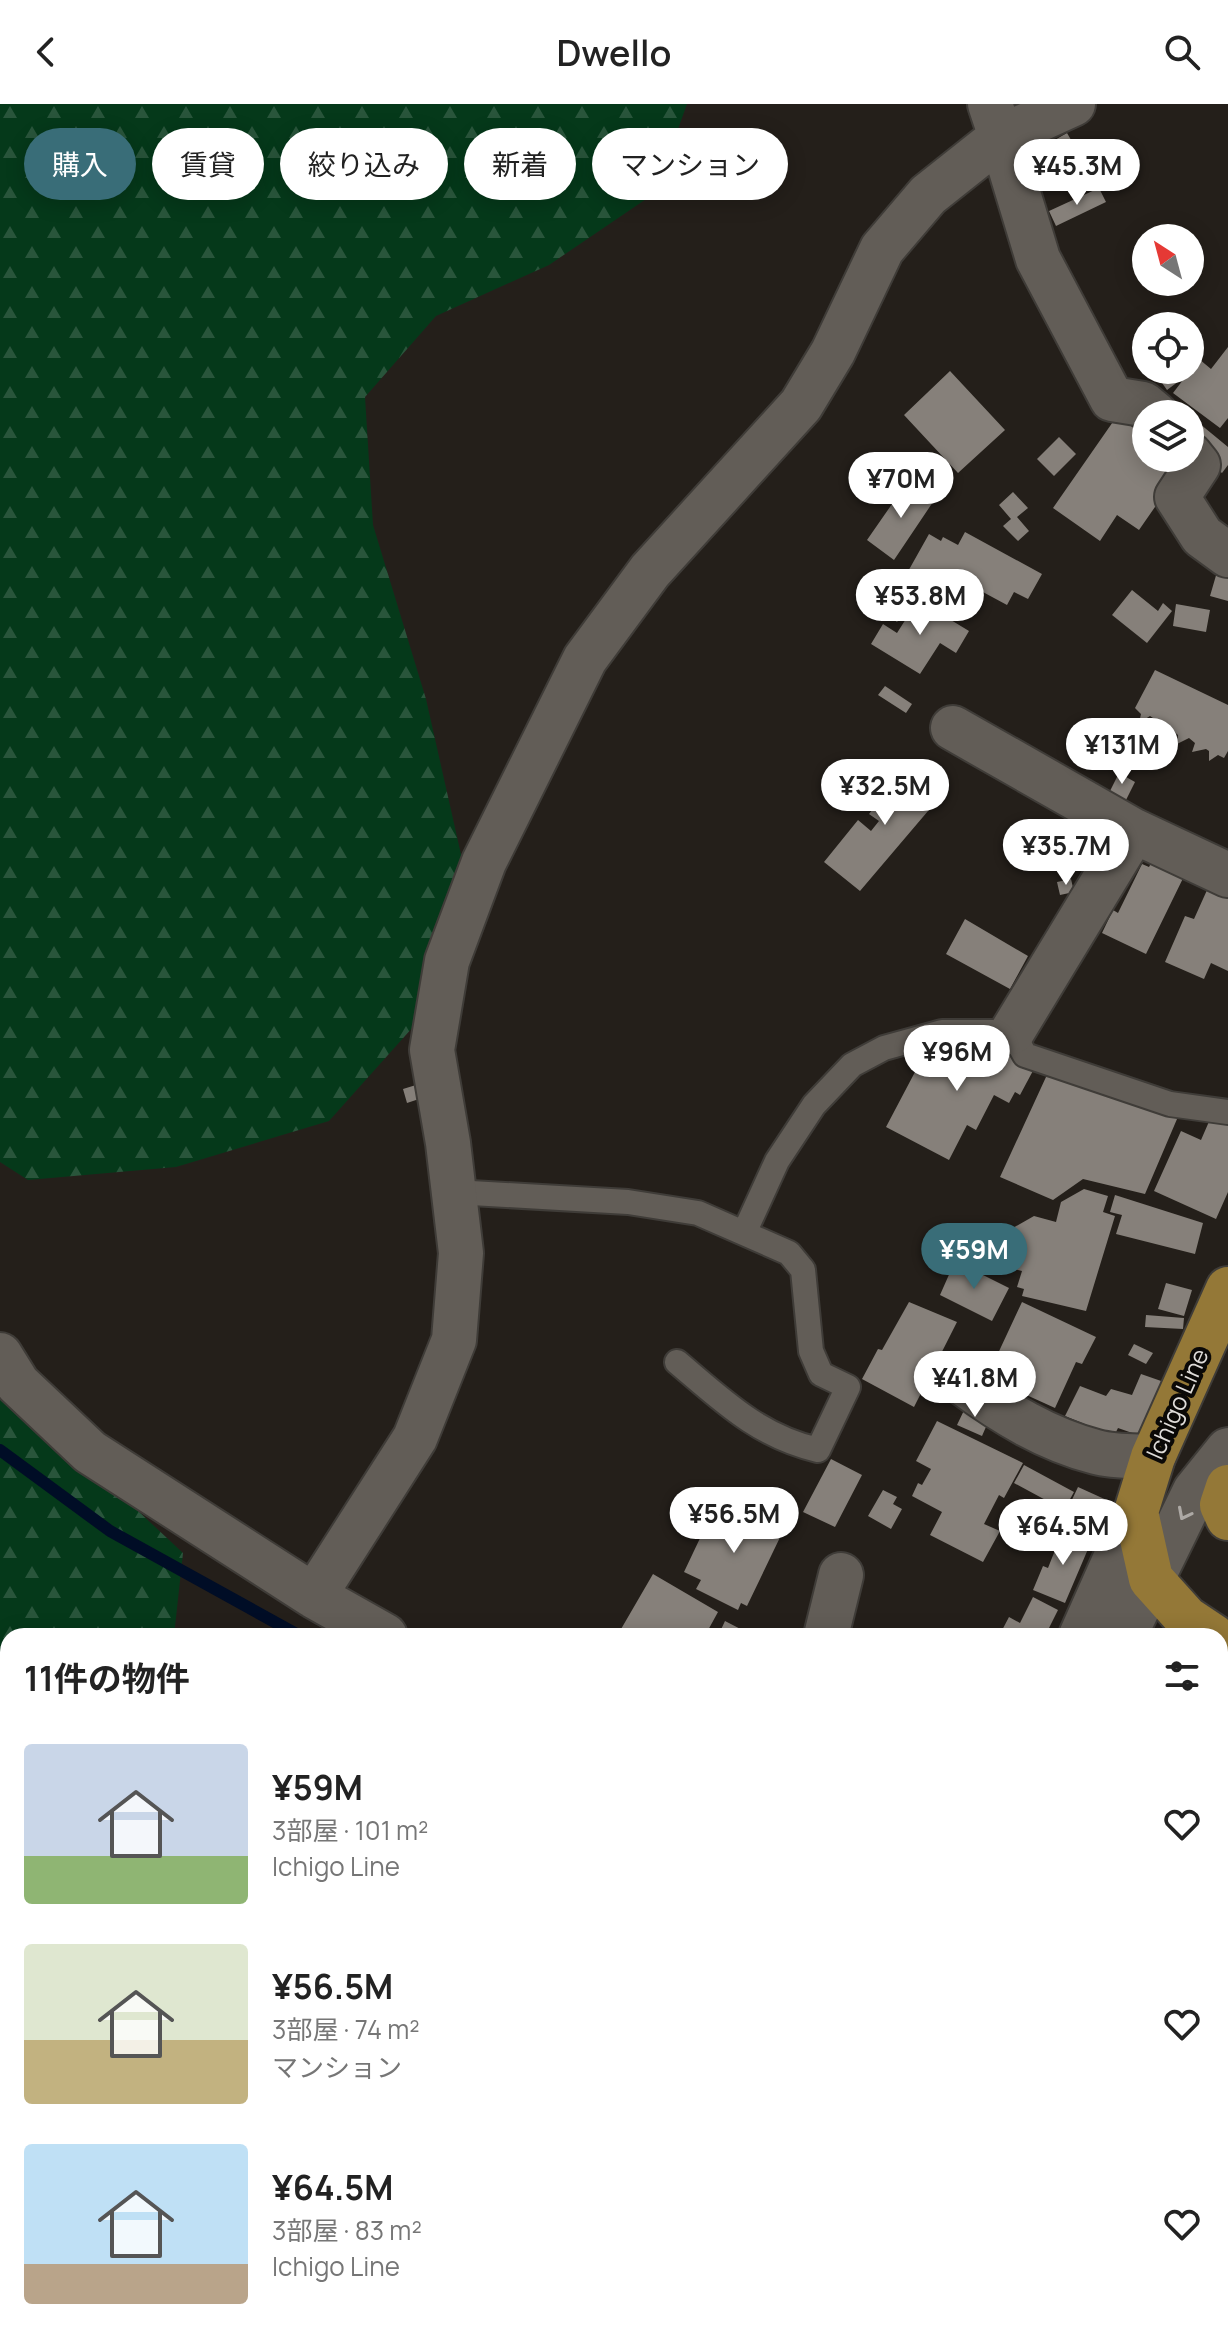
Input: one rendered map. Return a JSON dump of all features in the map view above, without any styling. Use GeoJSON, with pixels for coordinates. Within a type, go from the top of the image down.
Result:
{"type":"FeatureCollection","features":[{"type":"Feature","properties":{"kind":"highway","name":"Ichigo Line"},"geometry":{"type":"LineString","coordinates":[[1203,1628],[1151,1579],[1136,1512],[1153,1457],[1224,1303]]}},
{"type":"Feature","properties":{"kind":"highway"},"geometry":{"type":"LineString","coordinates":[[1228,1487],[1222,1505],[1228,1518]]}},
{"type":"Feature","properties":{"kind":"street"},"geometry":{"type":"LineString","coordinates":[[314,1596],[415,1438],[454,1340],[461,1253],[448,1143],[432,1050],[447,961],[484,862],[585,659],[650,571],[801,405],[833,352],[882,249],[928,195],[996,121],[1073,104]]}},
{"type":"Feature","properties":{"kind":"street"},"geometry":{"type":"LineString","coordinates":[[996,121],[1038,259],[1112,399],[1132,402]]}},
{"type":"Feature","properties":{"kind":"street"},"geometry":{"type":"LineString","coordinates":[[1193,472],[1177,497],[1202,536],[1228,555]]}},
{"type":"Feature","properties":{"kind":"street"},"geometry":{"type":"LineString","coordinates":[[953,728],[1134,831],[1228,875]]}},
{"type":"Feature","properties":{"kind":"street"},"geometry":{"type":"LineString","coordinates":[[1012,1032],[1134,831]]}},
{"type":"Feature","properties":{"kind":"street"},"geometry":{"type":"LineString","coordinates":[[0,1355],[18,1384],[90,1452],[314,1596],[371,1628]]}},
{"type":"Feature","properties":{"kind":"street"},"geometry":{"type":"LineString","coordinates":[[963,1383],[1035,1430],[1098,1453],[1153,1457]]}},
{"type":"Feature","properties":{"kind":"street"},"geometry":{"type":"LineString","coordinates":[[1128,1628],[1195,1491],[1228,1450]]}},
{"type":"Feature","properties":{"kind":"street"},"geometry":{"type":"LineString","coordinates":[[1085,1628],[1136,1512]]}},
{"type":"Feature","properties":{"kind":"street"},"geometry":{"type":"LineString","coordinates":[[828,1628],[841,1575]]}},
{"type":"Feature","properties":{"kind":"lane"},"geometry":{"type":"LineString","coordinates":[[745,1231],[777,1161],[814,1105],[852,1065],[884,1048],[942,1032],[1012,1032],[1025,1055],[1170,1104],[1228,1112]]}},
{"type":"Feature","properties":{"kind":"lane"},"geometry":{"type":"LineString","coordinates":[[454,1192],[628,1202],[698,1213],[745,1231],[789,1253],[803,1270],[811,1351],[821,1374],[848,1387],[818,1450],[795,1444],[744,1418],[677,1362]]}},
{"type":"Feature","properties":{"kind":"green space"},"geometry":{"type":"Polygon","coordinates":[[[0,104],[687,104],[678,128],[592,128],[592,200],[645,200],[549,265],[436,316],[365,397],[373,525],[426,699],[467,881],[430,1008],[329,1121],[176,1167],[28,1180],[0,1162],[0,104]]]}},
{"type":"Feature","properties":{"kind":"green space"},"geometry":{"type":"Polygon","coordinates":[[[0,1382],[183,1553],[175,1628],[0,1628],[0,1382]]]}},
{"type":"Feature","properties":{"kind":"building"},"geometry":{"type":"Polygon","coordinates":[[[1067,133],[1084,162],[1037,189],[1020,160],[1067,133]]]}},
{"type":"Feature","properties":{"kind":"building"},"geometry":{"type":"Polygon","coordinates":[[[1099,188],[1106,202],[1056,226],[1049,211],[1099,188]]]}},
{"type":"Feature","properties":{"kind":"building"},"geometry":{"type":"Polygon","coordinates":[[[1228,347],[1228,418],[1220,428],[1204,416],[1204,400],[1182,400],[1173,393],[1180,384],[1204,384],[1204,363],[1211,369],[1228,347]]]}},
{"type":"Feature","properties":{"kind":"building"},"geometry":{"type":"Polygon","coordinates":[[[950,371],[1005,430],[958,473],[904,415],[950,371]]]}},
{"type":"Feature","properties":{"kind":"building"},"geometry":{"type":"Polygon","coordinates":[[[1117,416],[1132,427],[1132,472],[1179,472],[1139,530],[1117,515],[1100,541],[1053,508],[1117,416]]]}},
{"type":"Feature","properties":{"kind":"building"},"geometry":{"type":"Polygon","coordinates":[[[1204,427],[1228,447],[1228,465],[1222,473],[1204,458],[1204,427]]]}},
{"type":"Feature","properties":{"kind":"building"},"geometry":{"type":"Polygon","coordinates":[[[1059,437],[1076,454],[1054,476],[1037,459],[1059,437]]]}},
{"type":"Feature","properties":{"kind":"building"},"geometry":{"type":"Polygon","coordinates":[[[908,481],[935,499],[894,560],[867,540],[908,481]]]}},
{"type":"Feature","properties":{"kind":"building"},"geometry":{"type":"Polygon","coordinates":[[[1013,492],[1028,508],[1017,517],[1029,531],[1018,541],[1003,526],[1011,519],[999,505],[1013,492]]]}},
{"type":"Feature","properties":{"kind":"building"},"geometry":{"type":"Polygon","coordinates":[[[965,532],[1042,574],[1028,599],[1014,592],[1007,605],[981,591],[969,611],[906,575],[929,534],[958,545],[965,532]]]}},
{"type":"Feature","properties":{"kind":"building"},"geometry":{"type":"Polygon","coordinates":[[[1217,572],[1228,575],[1228,601],[1210,596],[1217,572]]]}},
{"type":"Feature","properties":{"kind":"building"},"geometry":{"type":"Polygon","coordinates":[[[898,585],[916,600],[897,622],[879,608],[898,585]]]}},
{"type":"Feature","properties":{"kind":"building"},"geometry":{"type":"Polygon","coordinates":[[[1132,590],[1158,611],[1163,603],[1172,611],[1147,643],[1112,615],[1132,590]]]}},
{"type":"Feature","properties":{"kind":"building"},"geometry":{"type":"Polygon","coordinates":[[[918,600],[969,631],[956,653],[940,643],[920,674],[871,644],[883,624],[897,633],[918,600]]]}},
{"type":"Feature","properties":{"kind":"building"},"geometry":{"type":"Polygon","coordinates":[[[1176,604],[1210,610],[1206,632],[1173,626],[1176,604]]]}},
{"type":"Feature","properties":{"kind":"building"},"geometry":{"type":"Polygon","coordinates":[[[1155,670],[1228,705],[1228,751],[1224,758],[1218,755],[1209,761],[1209,751],[1206,749],[1192,752],[1195,743],[1189,738],[1177,744],[1178,735],[1171,729],[1161,734],[1162,724],[1150,716],[1139,723],[1141,714],[1135,708],[1155,670]]]}},
{"type":"Feature","properties":{"kind":"building"},"geometry":{"type":"Polygon","coordinates":[[[885,686],[912,704],[906,713],[878,695],[885,686]]]}},
{"type":"Feature","properties":{"kind":"building"},"geometry":{"type":"Polygon","coordinates":[[[902,767],[913,776],[917,771],[922,775],[926,769],[935,777],[932,781],[945,791],[860,891],[824,862],[858,820],[871,831],[879,821],[869,814],[880,800],[877,797],[902,767]]]}},
{"type":"Feature","properties":{"kind":"building"},"geometry":{"type":"Polygon","coordinates":[[[1119,773],[1135,782],[1126,800],[1110,791],[1119,773]]]}},
{"type":"Feature","properties":{"kind":"building"},"geometry":{"type":"Polygon","coordinates":[[[1159,848],[1190,864],[1146,954],[1102,933],[1113,910],[1118,913],[1142,864],[1149,867],[1159,848]]]}},
{"type":"Feature","properties":{"kind":"building"},"geometry":{"type":"Polygon","coordinates":[[[1071,879],[1074,892],[1060,895],[1057,882],[1071,879]]]}},
{"type":"Feature","properties":{"kind":"building"},"geometry":{"type":"Polygon","coordinates":[[[1212,879],[1228,886],[1228,971],[1211,963],[1204,979],[1165,962],[1185,916],[1194,919],[1212,879]]]}},
{"type":"Feature","properties":{"kind":"building"},"geometry":{"type":"Polygon","coordinates":[[[965,919],[1028,956],[1010,989],[946,954],[965,919]]]}},
{"type":"Feature","properties":{"kind":"building"},"geometry":{"type":"Polygon","coordinates":[[[997,1041],[1035,1067],[1020,1095],[1015,1092],[1009,1103],[994,1095],[976,1130],[967,1125],[949,1160],[886,1127],[925,1053],[937,1059],[943,1048],[997,1041]]]}},
{"type":"Feature","properties":{"kind":"building"},"geometry":{"type":"Polygon","coordinates":[[[1046,1077],[1073,1078],[1180,1112],[1145,1194],[1083,1179],[1053,1200],[1000,1177],[1046,1077]]]}},
{"type":"Feature","properties":{"kind":"building"},"geometry":{"type":"Polygon","coordinates":[[[416,1085],[419,1099],[407,1103],[403,1089],[416,1085]]]}},
{"type":"Feature","properties":{"kind":"building"},"geometry":{"type":"Polygon","coordinates":[[[1211,1117],[1228,1124],[1228,1192],[1216,1219],[1154,1191],[1181,1131],[1201,1140],[1211,1117]]]}},
{"type":"Feature","properties":{"kind":"building"},"geometry":{"type":"Polygon","coordinates":[[[1084,1189],[1108,1196],[1103,1212],[1115,1216],[1086,1311],[1022,1296],[1024,1289],[1017,1287],[1022,1271],[1007,1267],[999,1251],[1004,1233],[1034,1216],[1056,1222],[1061,1202],[1084,1189]]]}},
{"type":"Feature","properties":{"kind":"building"},"geometry":{"type":"Polygon","coordinates":[[[1115,1195],[1203,1223],[1195,1254],[1116,1234],[1122,1215],[1110,1212],[1115,1195]]]}},
{"type":"Feature","properties":{"kind":"building"},"geometry":{"type":"Polygon","coordinates":[[[955,1261],[1009,1288],[992,1321],[940,1295],[955,1261]]]}},
{"type":"Feature","properties":{"kind":"building"},"geometry":{"type":"Polygon","coordinates":[[[1166,1283],[1192,1290],[1184,1316],[1158,1309],[1166,1283]]]}},
{"type":"Feature","properties":{"kind":"building"},"geometry":{"type":"Polygon","coordinates":[[[909,1302],[957,1322],[914,1407],[862,1379],[909,1302]]]}},
{"type":"Feature","properties":{"kind":"building"},"geometry":{"type":"Polygon","coordinates":[[[1022,1302],[1096,1337],[1082,1364],[1076,1362],[1055,1408],[987,1377],[1022,1302]]]}},
{"type":"Feature","properties":{"kind":"building"},"geometry":{"type":"Polygon","coordinates":[[[1146,1315],[1184,1318],[1183,1329],[1145,1327],[1146,1315]]]}},
{"type":"Feature","properties":{"kind":"building"},"geometry":{"type":"Polygon","coordinates":[[[1134,1344],[1153,1353],[1146,1364],[1128,1355],[1134,1344]]]}},
{"type":"Feature","properties":{"kind":"building"},"geometry":{"type":"Polygon","coordinates":[[[1141,1374],[1164,1382],[1138,1435],[1118,1428],[1114,1436],[1065,1416],[1080,1386],[1106,1396],[1111,1389],[1132,1395],[1141,1374]]]}},
{"type":"Feature","properties":{"kind":"building"},"geometry":{"type":"Polygon","coordinates":[[[968,1402],[992,1413],[982,1436],[957,1425],[968,1402]]]}},
{"type":"Feature","properties":{"kind":"building"},"geometry":{"type":"Polygon","coordinates":[[[937,1421],[1023,1463],[1004,1498],[999,1495],[984,1524],[1000,1531],[983,1562],[930,1535],[942,1512],[912,1496],[918,1483],[922,1485],[931,1469],[916,1461],[937,1421]]]}},
{"type":"Feature","properties":{"kind":"building"},"geometry":{"type":"Polygon","coordinates":[[[831,1459],[862,1475],[835,1527],[803,1512],[831,1459]]]}},
{"type":"Feature","properties":{"kind":"building"},"geometry":{"type":"Polygon","coordinates":[[[1024,1465],[1074,1492],[1064,1510],[1014,1483],[1024,1465]]]}},
{"type":"Feature","properties":{"kind":"building"},"geometry":{"type":"Polygon","coordinates":[[[1078,1487],[1111,1502],[1103,1520],[1070,1504],[1078,1487]]]}},
{"type":"Feature","properties":{"kind":"building"},"geometry":{"type":"Polygon","coordinates":[[[883,1490],[897,1497],[893,1504],[902,1509],[891,1529],[868,1516],[883,1490]]]}},
{"type":"Feature","properties":{"kind":"building"},"geometry":{"type":"Polygon","coordinates":[[[733,1501],[785,1527],[747,1606],[741,1603],[738,1610],[696,1589],[701,1580],[684,1572],[711,1515],[723,1522],[733,1501]]]}},
{"type":"Feature","properties":{"kind":"building"},"geometry":{"type":"Polygon","coordinates":[[[1063,1530],[1091,1542],[1065,1603],[1033,1590],[1043,1566],[1048,1568],[1063,1530]]]}},
{"type":"Feature","properties":{"kind":"building"},"geometry":{"type":"Polygon","coordinates":[[[653,1574],[718,1612],[709,1628],[622,1628],[653,1574]]]}},
{"type":"Feature","properties":{"kind":"building"},"geometry":{"type":"Polygon","coordinates":[[[1033,1597],[1058,1610],[1049,1628],[1003,1628],[1009,1617],[1020,1623],[1033,1597]]]}},
{"type":"Feature","properties":{"kind":"building"},"geometry":{"type":"Polygon","coordinates":[[[725,1621],[739,1628],[722,1628],[725,1621]]]}},
{"type":"Feature","properties":{"kind":"waterway"},"geometry":{"type":"LineString","coordinates":[[0,1450],[110,1531],[286,1628]]}}]}
